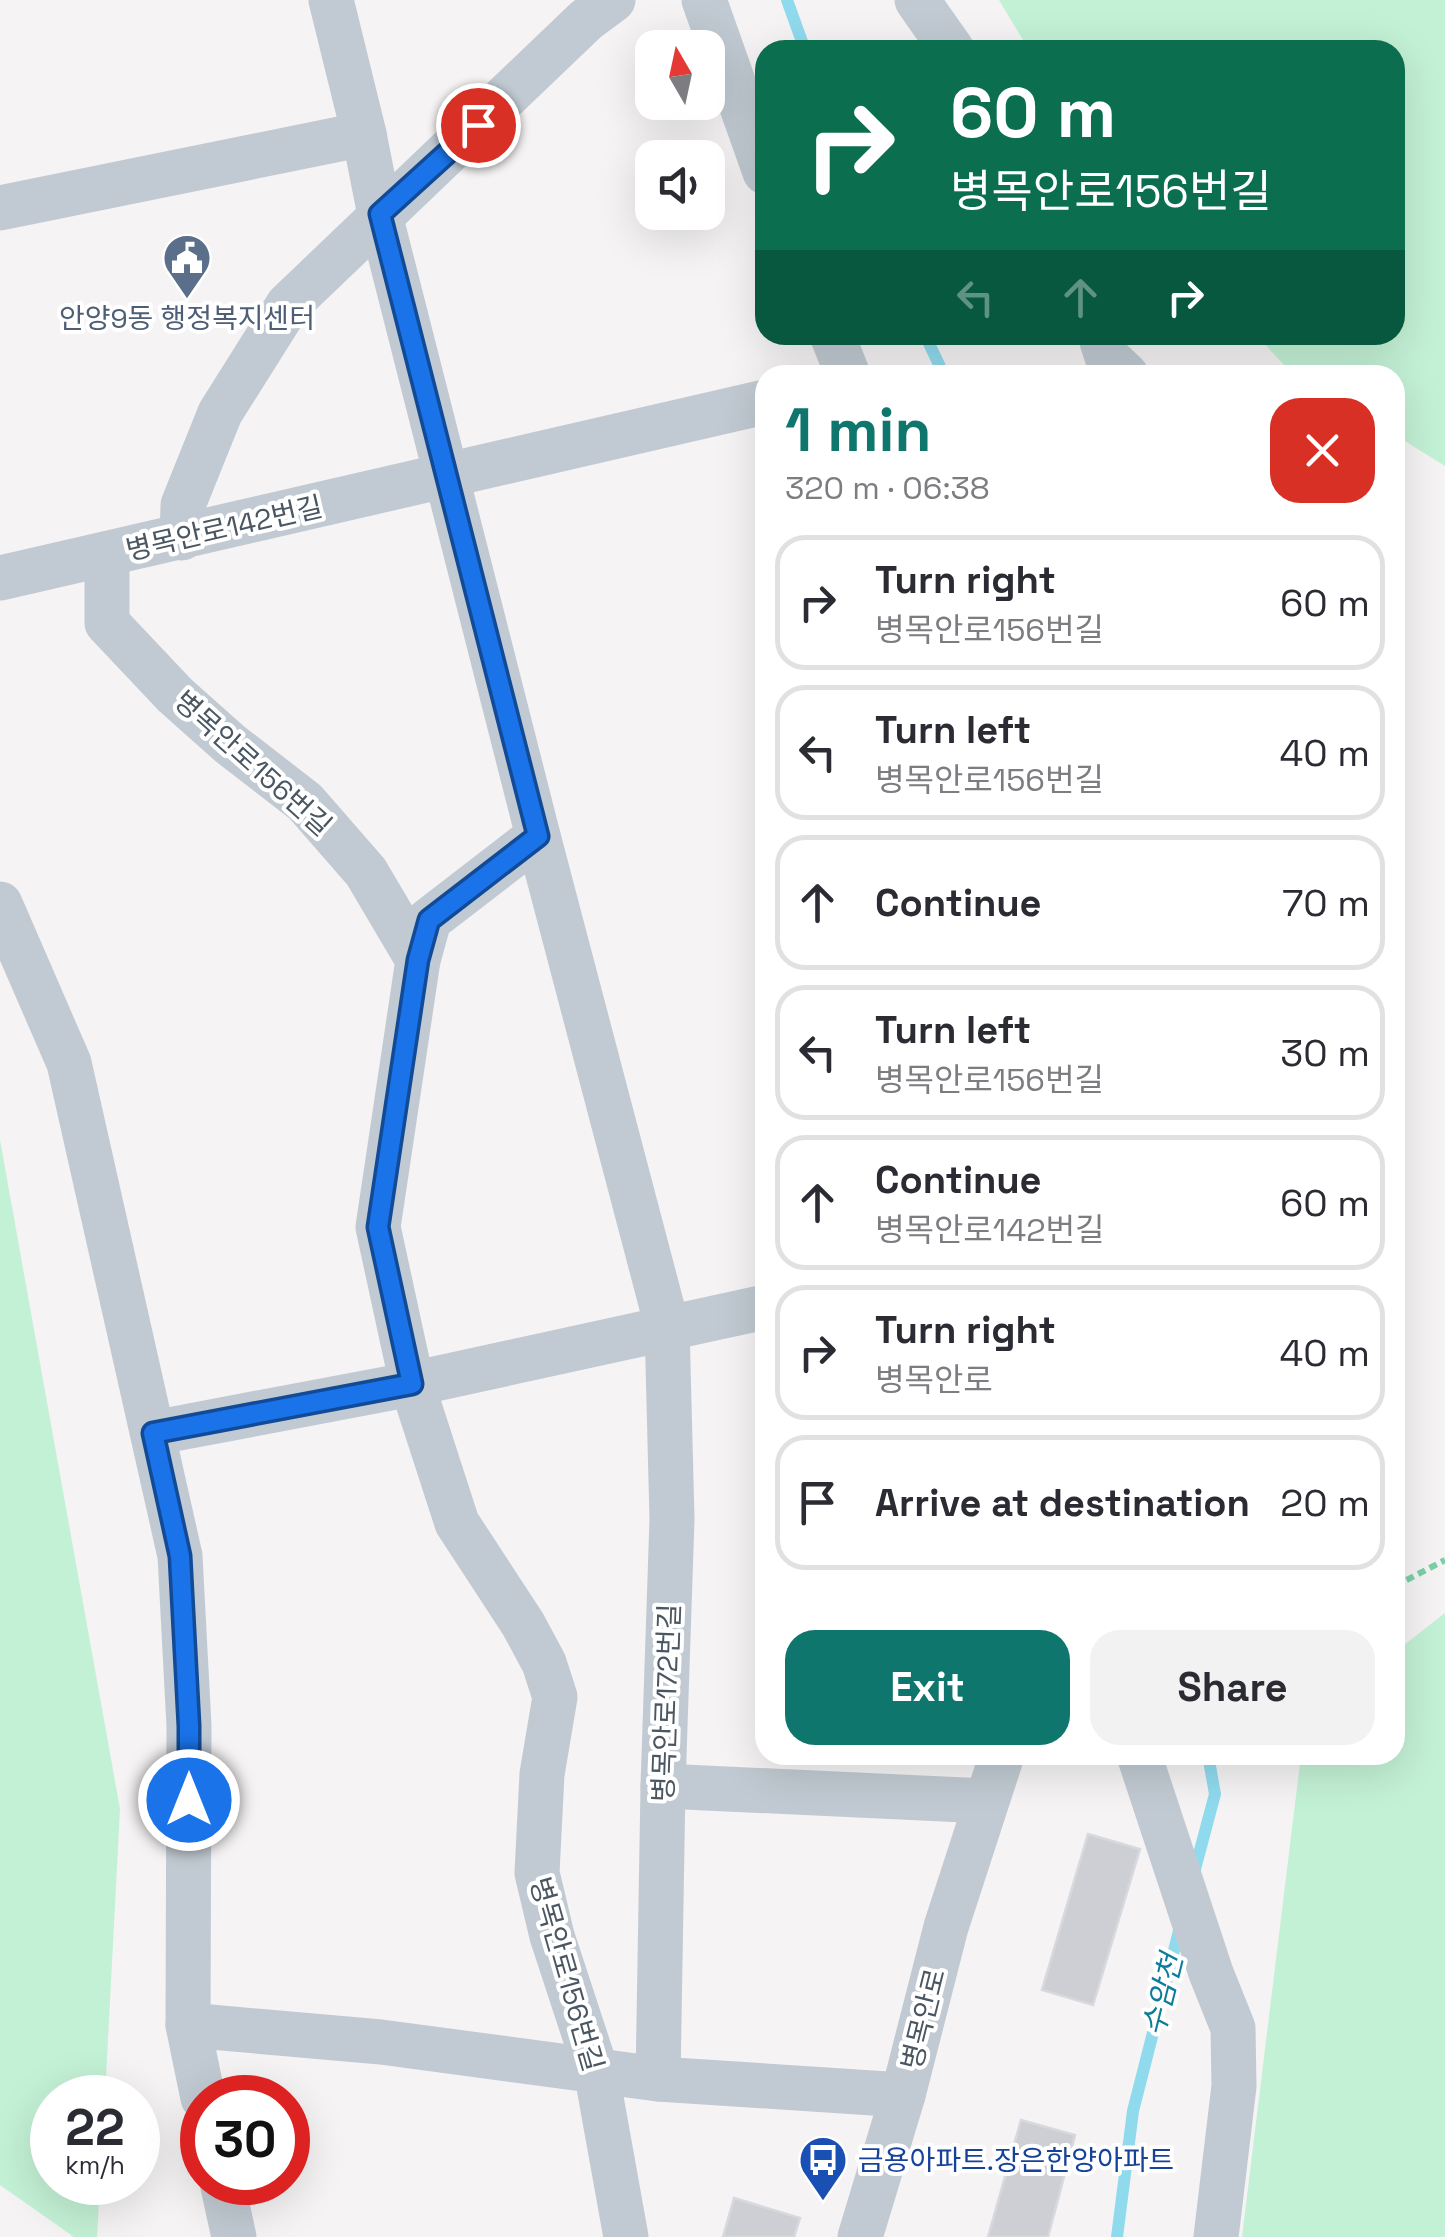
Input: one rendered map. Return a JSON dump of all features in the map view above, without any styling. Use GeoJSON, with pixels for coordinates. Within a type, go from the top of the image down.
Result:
{"type":"FeatureCollection","features":[{"type":"Feature","properties":{"kind":"street"},"geometry":{"type":"LineString","coordinates":[[331,0],[380,214],[667,1326]]}},
{"type":"Feature","properties":{"kind":"street"},"geometry":{"type":"LineString","coordinates":[[182,538],[183,504],[220,413],[288,306],[586,20],[613,0]]}},
{"type":"Feature","properties":{"kind":"street"},"geometry":{"type":"LineString","coordinates":[[704,0],[755,144]]}},
{"type":"Feature","properties":{"kind":"street"},"geometry":{"type":"LineString","coordinates":[[917,0],[945,40]]}},
{"type":"Feature","properties":{"kind":"street"},"geometry":{"type":"LineString","coordinates":[[0,208],[364,134]]}},
{"type":"Feature","properties":{"kind":"street","name":"병목안로142번길"},"geometry":{"type":"LineString","coordinates":[[0,578],[755,404]]}},
{"type":"Feature","properties":{"kind":"street","name":"병목안로156번길"},"geometry":{"type":"LineString","coordinates":[[107,555],[107,623],[175,695],[304,802],[366,872],[418,960],[378,1227],[412,1384],[457,1522],[523,1624],[544,1663],[555,1697],[542,1774],[537,1873],[552,1936],[596,2070],[626,2237]]}},
{"type":"Feature","properties":{"kind":"street"},"geometry":{"type":"LineString","coordinates":[[418,960],[429,920],[538,836]]}},
{"type":"Feature","properties":{"kind":"street"},"geometry":{"type":"LineString","coordinates":[[0,904],[70,1063],[181,1575],[189,1726],[188,2025],[198,2075]]}},
{"type":"Feature","properties":{"kind":"street"},"geometry":{"type":"LineString","coordinates":[[153,1433],[412,1384],[755,1309]]}},
{"type":"Feature","properties":{"kind":"street","name":"병목안로172번길"},"geometry":{"type":"LineString","coordinates":[[658,2080],[662,1786],[672,1519],[667,1326]]}},
{"type":"Feature","properties":{"kind":"street","name":"병목안로"},"geometry":{"type":"LineString","coordinates":[[860,2237],[903,2095],[946,1927],[999,1765]]}},
{"type":"Feature","properties":{"kind":"street"},"geometry":{"type":"LineString","coordinates":[[1142,1765],[1233,2028],[1234,2086],[1216,2237]]}},
{"type":"Feature","properties":{"kind":"street"},"geometry":{"type":"LineString","coordinates":[[662,1786],[986,1801]]}},
{"type":"Feature","properties":{"kind":"street"},"geometry":{"type":"LineString","coordinates":[[188,2025],[381,2042],[658,2080],[903,2095]]}},
{"type":"Feature","properties":{"kind":"street"},"geometry":{"type":"LineString","coordinates":[[227,2205],[234,2237]]}},
{"type":"Feature","properties":{"kind":"path"},"geometry":{"type":"LineString","coordinates":[[1405,1581],[1445,1560]]}},
{"type":"Feature","properties":{"kind":"green space"},"geometry":{"type":"Polygon","coordinates":[[[999,0],[1445,0],[1445,466],[1405,441],[1405,365],[1284,365],[1265,345],[1405,345],[1405,40],[1023,40],[999,0]]]}},
{"type":"Feature","properties":{"kind":"green space"},"geometry":{"type":"Polygon","coordinates":[[[0,1140],[120,1809],[106,2075],[30,2075],[30,2205],[99,2205],[97,2237],[74,2237],[0,2185],[0,1140]]]}},
{"type":"Feature","properties":{"kind":"green space"},"geometry":{"type":"Polygon","coordinates":[[[1445,1613],[1445,2237],[1242,2237],[1300,1765],[1405,1765],[1405,1644],[1445,1613]]]}},
{"type":"Feature","properties":{"kind":"building"},"geometry":{"type":"Polygon","coordinates":[[[1088,1834],[1140,1849],[1093,2005],[1042,1990],[1088,1834]]]}},
{"type":"Feature","properties":{"kind":"building"},"geometry":{"type":"Polygon","coordinates":[[[1021,2120],[1075,2135],[1048,2237],[988,2237],[1021,2120]]]}},
{"type":"Feature","properties":{"kind":"building"},"geometry":{"type":"Polygon","coordinates":[[[734,2198],[800,2218],[794,2237],[723,2237],[734,2198]]]}},
{"type":"Feature","properties":{"kind":"waterway","name":"수암천"},"geometry":{"type":"LineString","coordinates":[[787,0],[801,40]]}},
{"type":"Feature","properties":{"kind":"waterway","name":"수암천"},"geometry":{"type":"LineString","coordinates":[[930,345],[939,365]]}},
{"type":"Feature","properties":{"kind":"waterway","name":"수암천"},"geometry":{"type":"LineString","coordinates":[[1194,1873],[1215,1794],[1210,1765]]}},
{"type":"Feature","properties":{"kind":"waterway","name":"수암천"},"geometry":{"type":"LineString","coordinates":[[1117,2237],[1133,2111],[1180,1927]]}},
{"type":"Feature","properties":{"kind":"place","name":"안양9동 행정복지센터"},"geometry":{"type":"Point","coordinates":[187,300]}},
{"type":"Feature","properties":{"kind":"place","name":"금용아파트.장은한양아파트"},"geometry":{"type":"Point","coordinates":[823,2202]}},
{"type":"Feature","properties":{"kind":"route"},"geometry":{"type":"LineString","coordinates":[[189,1800],[180,1556],[153,1433],[412,1384],[378,1212],[418,960],[429,920],[538,836],[380,214],[478,125]]}}]}
